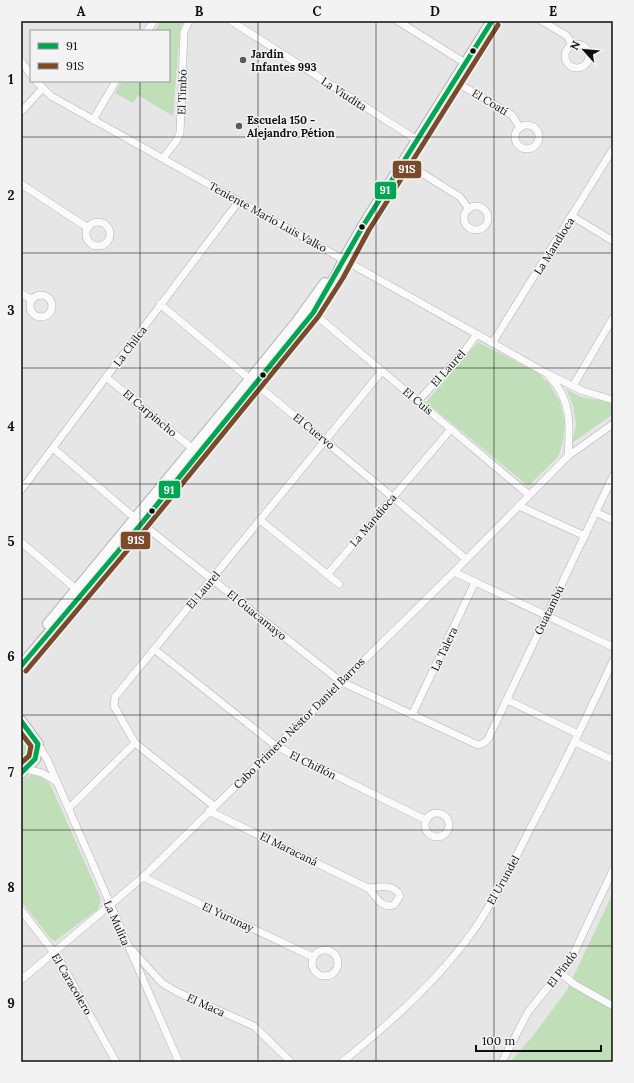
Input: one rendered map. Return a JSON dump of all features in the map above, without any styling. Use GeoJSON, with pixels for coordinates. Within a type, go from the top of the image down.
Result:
{"type":"FeatureCollection","features":[{"type":"Feature","properties":{"kind":"main road"},"geometry":{"type":"LineString","coordinates":[[21,666],[253,382],[337,274],[344,259],[464,63],[492,21]]}},
{"type":"Feature","properties":{"kind":"main road"},"geometry":{"type":"LineString","coordinates":[[21,657],[76,589],[139,521],[193,449],[253,382]]}},
{"type":"Feature","properties":{"kind":"main road"},"geometry":{"type":"LineString","coordinates":[[21,721],[38,744],[35,759],[22,771]]}},
{"type":"Feature","properties":{"kind":"street"},"geometry":{"type":"LineString","coordinates":[[148,30],[154,21]]}},
{"type":"Feature","properties":{"kind":"street","name":"El Timbó"},"geometry":{"type":"LineString","coordinates":[[163,158],[177,140],[180,133],[184,32],[189,21]]}},
{"type":"Feature","properties":{"kind":"street","name":"La Viudita"},"geometry":{"type":"LineString","coordinates":[[231,21],[417,140]]}},
{"type":"Feature","properties":{"kind":"street"},"geometry":{"type":"LineString","coordinates":[[398,21],[464,63]]}},
{"type":"Feature","properties":{"kind":"street"},"geometry":{"type":"LineString","coordinates":[[542,21],[567,36],[572,45]]}},
{"type":"Feature","properties":{"kind":"street"},"geometry":{"type":"LineString","coordinates":[[21,62],[30,74]]}},
{"type":"Feature","properties":{"kind":"street","name":"El Coatí"},"geometry":{"type":"LineString","coordinates":[[454,81],[512,115],[520,128]]}},
{"type":"Feature","properties":{"kind":"street","name":"Teniente Mario Luis Valko"},"geometry":{"type":"LineString","coordinates":[[37,82],[42,89],[51,96],[477,334],[573,386],[613,400]]}},
{"type":"Feature","properties":{"kind":"street"},"geometry":{"type":"LineString","coordinates":[[93,120],[115,82]]}},
{"type":"Feature","properties":{"kind":"street"},"geometry":{"type":"LineString","coordinates":[[21,112],[42,89]]}},
{"type":"Feature","properties":{"kind":"street","name":"La Mandioca"},"geometry":{"type":"LineString","coordinates":[[493,342],[613,149]]}},
{"type":"Feature","properties":{"kind":"street"},"geometry":{"type":"LineString","coordinates":[[404,162],[460,197],[469,209]]}},
{"type":"Feature","properties":{"kind":"street"},"geometry":{"type":"LineString","coordinates":[[21,184],[88,228]]}},
{"type":"Feature","properties":{"kind":"street","name":"La Chilca"},"geometry":{"type":"LineString","coordinates":[[21,490],[239,201]]}},
{"type":"Feature","properties":{"kind":"street"},"geometry":{"type":"LineString","coordinates":[[572,216],[613,241]]}},
{"type":"Feature","properties":{"kind":"street"},"geometry":{"type":"LineString","coordinates":[[21,293],[32,300]]}},
{"type":"Feature","properties":{"kind":"street","name":"El Cuervo"},"geometry":{"type":"LineString","coordinates":[[160,304],[253,382],[326,440],[466,559]]}},
{"type":"Feature","properties":{"kind":"street","name":"El Cuis"},"geometry":{"type":"LineString","coordinates":[[310,310],[529,495]]}},
{"type":"Feature","properties":{"kind":"street"},"geometry":{"type":"LineString","coordinates":[[573,386],[613,318]]}},
{"type":"Feature","properties":{"kind":"street","name":"El Laurel"},"geometry":{"type":"LineString","coordinates":[[418,401],[466,349],[477,334]]}},
{"type":"Feature","properties":{"kind":"street","name":"El Laurel"},"geometry":{"type":"LineString","coordinates":[[135,743],[116,710],[114,702],[115,697],[382,371]]}},
{"type":"Feature","properties":{"kind":"street"},"geometry":{"type":"LineString","coordinates":[[546,372],[559,386],[566,401],[570,419],[568,456]]}},
{"type":"Feature","properties":{"kind":"street","name":"El Carpincho"},"geometry":{"type":"LineString","coordinates":[[106,376],[193,449]]}},
{"type":"Feature","properties":{"kind":"street","name":"Cabo Primero Néstor Daniel Barros"},"geometry":{"type":"LineString","coordinates":[[21,980],[55,953],[143,877],[341,681],[454,572],[568,456],[613,424]]}},
{"type":"Feature","properties":{"kind":"street","name":"La Mandioca"},"geometry":{"type":"LineString","coordinates":[[327,575],[451,429]]}},
{"type":"Feature","properties":{"kind":"street","name":"El Guacamayo"},"geometry":{"type":"LineString","coordinates":[[53,448],[139,521],[341,681],[412,716],[473,743],[478,745],[484,743]]}},
{"type":"Feature","properties":{"kind":"street","name":"Guatambú"},"geometry":{"type":"LineString","coordinates":[[484,743],[488,739],[507,700],[613,476]]}},
{"type":"Feature","properties":{"kind":"street"},"geometry":{"type":"LineString","coordinates":[[519,506],[585,536]]}},
{"type":"Feature","properties":{"kind":"street"},"geometry":{"type":"LineString","coordinates":[[596,513],[613,520]]}},
{"type":"Feature","properties":{"kind":"street"},"geometry":{"type":"LineString","coordinates":[[260,520],[339,584]]}},
{"type":"Feature","properties":{"kind":"street"},"geometry":{"type":"LineString","coordinates":[[21,542],[76,589]]}},
{"type":"Feature","properties":{"kind":"street"},"geometry":{"type":"LineString","coordinates":[[454,572],[613,647]]}},
{"type":"Feature","properties":{"kind":"street","name":"La Talera"},"geometry":{"type":"LineString","coordinates":[[412,716],[475,582]]}},
{"type":"Feature","properties":{"kind":"street","name":"El Chiflón"},"geometry":{"type":"LineString","coordinates":[[154,649],[276,746],[426,820]]}},
{"type":"Feature","properties":{"kind":"street","name":"El Urundel"},"geometry":{"type":"LineString","coordinates":[[342,1062],[409,1003],[441,969],[475,927],[506,875],[575,742],[613,661]]}},
{"type":"Feature","properties":{"kind":"street"},"geometry":{"type":"LineString","coordinates":[[507,700],[578,734]]}},
{"type":"Feature","properties":{"kind":"street"},"geometry":{"type":"LineString","coordinates":[[575,742],[613,760]]}},
{"type":"Feature","properties":{"kind":"street"},"geometry":{"type":"LineString","coordinates":[[68,808],[135,743]]}},
{"type":"Feature","properties":{"kind":"street","name":"El Maracaná"},"geometry":{"type":"LineString","coordinates":[[135,743],[212,809],[368,888]]}},
{"type":"Feature","properties":{"kind":"street","name":"La Mulita"},"geometry":{"type":"LineString","coordinates":[[38,744],[47,758],[126,943],[179,1062]]}},
{"type":"Feature","properties":{"kind":"street"},"geometry":{"type":"LineString","coordinates":[[22,771],[42,773],[57,782]]}},
{"type":"Feature","properties":{"kind":"street","name":"El Pindó"},"geometry":{"type":"LineString","coordinates":[[502,1062],[528,1012],[561,973],[580,944],[613,870]]}},
{"type":"Feature","properties":{"kind":"street","name":"El Yurunay"},"geometry":{"type":"LineString","coordinates":[[143,877],[313,957]]}},
{"type":"Feature","properties":{"kind":"street","name":"El Caracolero"},"geometry":{"type":"LineString","coordinates":[[21,910],[55,953],[116,1062]]}},
{"type":"Feature","properties":{"kind":"street","name":"El Maca"},"geometry":{"type":"LineString","coordinates":[[126,943],[162,983],[179,993],[254,1026],[291,1062]]}},
{"type":"Feature","properties":{"kind":"street"},"geometry":{"type":"LineString","coordinates":[[561,973],[574,984],[613,1006]]}},
{"type":"Feature","properties":{"kind":"green space"},"geometry":{"type":"Polygon","coordinates":[[[161,21],[183,21],[180,29],[173,116],[138,95],[133,103],[115,93],[121,82],[170,82],[170,30],[155,30],[161,21]]]}},
{"type":"Feature","properties":{"kind":"green space"},"geometry":{"type":"Polygon","coordinates":[[[478,342],[538,373],[548,382],[560,402],[565,423],[563,442],[558,457],[528,486],[426,402],[478,342]]]}},
{"type":"Feature","properties":{"kind":"green space"},"geometry":{"type":"Polygon","coordinates":[[[566,389],[581,397],[613,403],[613,414],[572,443],[576,424],[573,405],[566,389]]]}},
{"type":"Feature","properties":{"kind":"green space"},"geometry":{"type":"Polygon","coordinates":[[[21,731],[30,745],[31,753],[21,766],[21,731]]]}},
{"type":"Feature","properties":{"kind":"green space"},"geometry":{"type":"Polygon","coordinates":[[[31,775],[42,778],[51,786],[100,897],[100,904],[97,910],[55,941],[51,939],[21,901],[21,781],[31,775]]]}},
{"type":"Feature","properties":{"kind":"green space"},"geometry":{"type":"Polygon","coordinates":[[[613,893],[613,1062],[510,1062],[533,1036],[567,990],[613,893]]]}},
{"type":"Feature","properties":{"kind":"transit line","name":"91"},"geometry":{"type":"LineString","coordinates":[[21,666],[142,523],[313,313],[363,226],[492,21]]}},
{"type":"Feature","properties":{"kind":"transit line","name":"91S"},"geometry":{"type":"LineString","coordinates":[[26,671],[147,527],[318,317],[343,278],[369,230],[498,25]]}},
{"type":"Feature","properties":{"kind":"transit line","name":"91"},"geometry":{"type":"LineString","coordinates":[[21,721],[38,744],[35,759],[21,773]]}},
{"type":"Feature","properties":{"kind":"transit line","name":"91S"},"geometry":{"type":"LineString","coordinates":[[21,733],[31,746],[29,756],[21,763]]}},
{"type":"Feature","properties":{"kind":"place","name":"Jardín Infantes 993"},"geometry":{"type":"Point","coordinates":[243,60]}},
{"type":"Feature","properties":{"kind":"place","name":"Escuela 150 - Alejandro Pétion"},"geometry":{"type":"Point","coordinates":[239,126]}}]}
